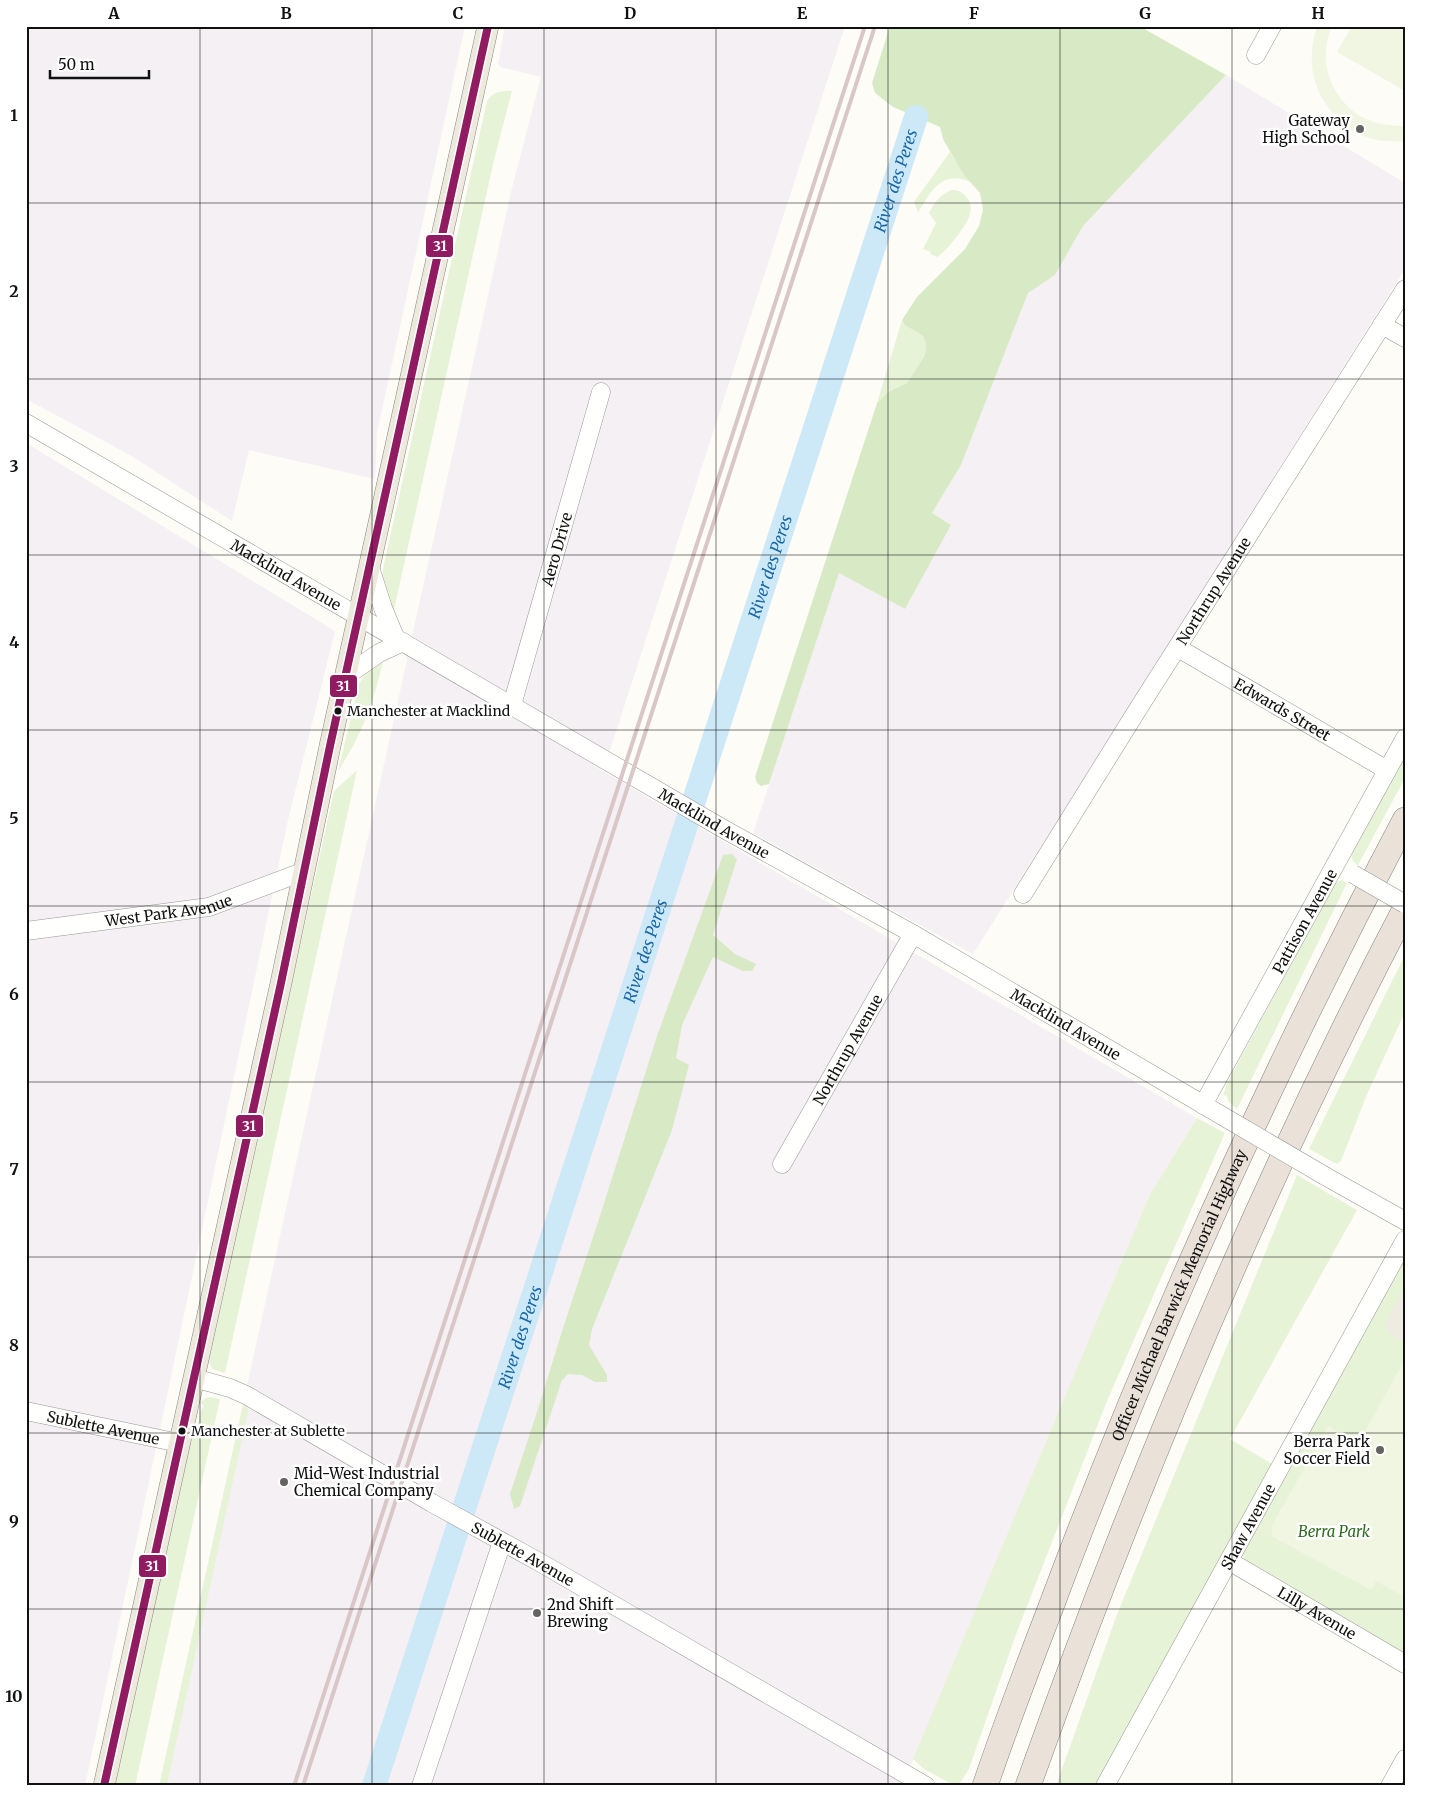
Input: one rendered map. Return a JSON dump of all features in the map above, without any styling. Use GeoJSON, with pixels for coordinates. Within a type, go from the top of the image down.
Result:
{"type":"FeatureCollection","features":[{"type":"Feature","properties":{"kind":"highway","name":"Officer Michael Barwick Memorial Highway"},"geometry":{"type":"LineString","coordinates":[[986,1783],[1069,1556],[1174,1300],[1278,1073],[1405,820]]}},
{"type":"Feature","properties":{"kind":"highway"},"geometry":{"type":"LineString","coordinates":[[1028,1786],[1128,1519],[1200,1344],[1300,1121],[1405,909]]}},
{"type":"Feature","properties":{"kind":"main road"},"geometry":{"type":"LineString","coordinates":[[104,1786],[305,872],[330,746],[488,26]]}},
{"type":"Feature","properties":{"kind":"street"},"geometry":{"type":"LineString","coordinates":[[1256,55],[1272,26]]}},
{"type":"Feature","properties":{"kind":"street","name":"Northrup Avenue"},"geometry":{"type":"LineString","coordinates":[[1023,894],[1405,289]]}},
{"type":"Feature","properties":{"kind":"street"},"geometry":{"type":"LineString","coordinates":[[1382,325],[1405,338]]}},
{"type":"Feature","properties":{"kind":"street","name":"Aero Drive"},"geometry":{"type":"LineString","coordinates":[[512,705],[601,392]]}},
{"type":"Feature","properties":{"kind":"street","name":"Macklind Avenue"},"geometry":{"type":"LineString","coordinates":[[26,423],[722,828],[912,934],[1405,1221]]}},
{"type":"Feature","properties":{"kind":"street"},"geometry":{"type":"LineString","coordinates":[[346,676],[399,640],[382,608],[370,567]]}},
{"type":"Feature","properties":{"kind":"street","name":"Edwards Street"},"geometry":{"type":"LineString","coordinates":[[1178,648],[1387,770]]}},
{"type":"Feature","properties":{"kind":"street","name":"Pattison Avenue"},"geometry":{"type":"LineString","coordinates":[[1203,1105],[1405,738]]}},
{"type":"Feature","properties":{"kind":"street"},"geometry":{"type":"LineString","coordinates":[[1336,864],[1405,904]]}},
{"type":"Feature","properties":{"kind":"street","name":"West Park Avenue"},"geometry":{"type":"LineString","coordinates":[[26,931],[210,906],[305,872]]}},
{"type":"Feature","properties":{"kind":"street","name":"Northrup Avenue"},"geometry":{"type":"LineString","coordinates":[[782,1164],[912,934]]}},
{"type":"Feature","properties":{"kind":"street","name":"Shaw Avenue"},"geometry":{"type":"LineString","coordinates":[[1105,1786],[1405,1240]]}},
{"type":"Feature","properties":{"kind":"street","name":"Sublette Avenue"},"geometry":{"type":"LineString","coordinates":[[194,1378],[230,1388],[246,1395],[926,1786]]}},
{"type":"Feature","properties":{"kind":"street","name":"Sublette Avenue"},"geometry":{"type":"LineString","coordinates":[[26,1411],[179,1443]]}},
{"type":"Feature","properties":{"kind":"street"},"geometry":{"type":"LineString","coordinates":[[421,1786],[496,1538]]}},
{"type":"Feature","properties":{"kind":"street","name":"Lilly Avenue"},"geometry":{"type":"LineString","coordinates":[[1229,1561],[1405,1664]]}},
{"type":"Feature","properties":{"kind":"street"},"geometry":{"type":"LineString","coordinates":[[1390,1786],[1405,1759]]}},
{"type":"Feature","properties":{"kind":"shaded area"},"geometry":{"type":"Polygon","coordinates":[[[26,26],[465,26],[377,433],[375,479],[249,450],[232,521],[130,455],[26,399],[26,26]]]}},
{"type":"Feature","properties":{"kind":"shaded area"},"geometry":{"type":"Polygon","coordinates":[[[505,26],[845,26],[609,753],[412,636],[512,188],[541,77],[501,67],[498,64],[505,26]]]}},
{"type":"Feature","properties":{"kind":"shaded area"},"geometry":{"type":"Polygon","coordinates":[[[1226,75],[1405,183],[1405,269],[973,954],[753,833],[839,573],[905,609],[951,525],[932,513],[961,465],[1028,293],[1055,275],[1083,226],[1226,75]]]}},
{"type":"Feature","properties":{"kind":"shaded area"},"geometry":{"type":"Polygon","coordinates":[[[26,443],[335,631],[288,820],[85,1786],[26,1786],[26,443]]]}},
{"type":"Feature","properties":{"kind":"shaded area"},"geometry":{"type":"Polygon","coordinates":[[[403,642],[601,770],[1197,1118],[1149,1196],[902,1786],[167,1786],[248,1407],[243,1404],[407,660],[403,642]]]}},
{"type":"Feature","properties":{"kind":"shaded area"},"geometry":{"type":"Polygon","coordinates":[[[1405,1288],[1405,1343],[1387,1332],[1389,1327],[1384,1325],[1405,1288]]]}},
{"type":"Feature","properties":{"kind":"green space"},"geometry":{"type":"Polygon","coordinates":[[[890,26],[1139,26],[1226,75],[1083,226],[1055,275],[1028,293],[961,465],[932,513],[951,525],[905,609],[839,573],[769,784],[761,786],[757,783],[755,777],[877,403],[888,392],[907,383],[925,355],[926,344],[923,336],[905,325],[902,320],[917,297],[965,249],[979,226],[983,210],[980,193],[963,174],[943,139],[940,127],[893,107],[875,93],[872,83],[890,26]]]}},
{"type":"Feature","properties":{"kind":"green space"},"geometry":{"type":"Polygon","coordinates":[[[1317,26],[1332,26],[1327,39],[1327,67],[1330,80],[1344,103],[1354,112],[1371,121],[1386,125],[1405,126],[1405,141],[1384,141],[1363,136],[1344,124],[1328,107],[1321,97],[1313,75],[1312,50],[1317,26]]]}},
{"type":"Feature","properties":{"kind":"green space"},"geometry":{"type":"Polygon","coordinates":[[[1352,26],[1405,26],[1405,91],[1337,52],[1352,26]]]}},
{"type":"Feature","properties":{"kind":"green space"},"geometry":{"type":"Polygon","coordinates":[[[512,91],[494,160],[393,614],[382,577],[384,564],[487,101],[498,92],[512,91]]]}},
{"type":"Feature","properties":{"kind":"green space"},"geometry":{"type":"Polygon","coordinates":[[[950,152],[970,182],[952,178],[944,181],[927,197],[918,213],[914,202],[950,152]]]}},
{"type":"Feature","properties":{"kind":"green space"},"geometry":{"type":"Polygon","coordinates":[[[952,190],[961,192],[968,199],[971,210],[970,215],[954,240],[937,257],[923,249],[936,223],[929,213],[938,199],[952,190]]]}},
{"type":"Feature","properties":{"kind":"green space"},"geometry":{"type":"Polygon","coordinates":[[[902,320],[905,325],[923,336],[926,344],[925,355],[907,383],[888,392],[877,403],[902,320]]]}},
{"type":"Feature","properties":{"kind":"green space"},"geometry":{"type":"Polygon","coordinates":[[[384,657],[367,716],[338,771],[359,684],[365,674],[384,657]]]}},
{"type":"Feature","properties":{"kind":"green space"},"geometry":{"type":"Polygon","coordinates":[[[1405,756],[1405,778],[1358,865],[1352,859],[1353,852],[1405,756]]]}},
{"type":"Feature","properties":{"kind":"green space"},"geometry":{"type":"Polygon","coordinates":[[[357,770],[225,1373],[212,1369],[209,1362],[210,1357],[334,791],[357,770]]]}},
{"type":"Feature","properties":{"kind":"green space"},"geometry":{"type":"Polygon","coordinates":[[[732,854],[737,859],[713,935],[735,954],[756,964],[752,971],[743,971],[713,957],[682,1025],[676,1058],[689,1065],[672,1130],[592,1329],[589,1345],[607,1375],[607,1382],[595,1382],[582,1375],[568,1374],[562,1380],[520,1506],[514,1509],[510,1494],[657,1036],[723,855],[732,854]]]}},
{"type":"Feature","properties":{"kind":"green space"},"geometry":{"type":"Polygon","coordinates":[[[1341,880],[1347,883],[1237,1109],[1229,1102],[1226,1095],[1223,1096],[1227,1083],[1335,884],[1341,880]]]}},
{"type":"Feature","properties":{"kind":"green space"},"geometry":{"type":"Polygon","coordinates":[[[1405,955],[1405,1012],[1368,1092],[1341,1161],[1337,1164],[1309,1149],[1405,955]]]}},
{"type":"Feature","properties":{"kind":"green space"},"geometry":{"type":"Polygon","coordinates":[[[1197,1118],[1225,1133],[1107,1401],[1015,1637],[969,1769],[958,1786],[955,1786],[924,1769],[913,1759],[1149,1196],[1197,1118]]]}},
{"type":"Feature","properties":{"kind":"green space"},"geometry":{"type":"Polygon","coordinates":[[[1297,1175],[1357,1210],[1230,1439],[1272,1464],[1095,1786],[1056,1786],[1116,1617],[1297,1175]]]}},
{"type":"Feature","properties":{"kind":"green space","name":"Berra Park"},"geometry":{"type":"Polygon","coordinates":[[[1405,1257],[1405,1654],[1246,1561],[1242,1555],[1405,1257]]]}},
{"type":"Feature","properties":{"kind":"green space","name":"Berra Park Soccer Field"},"geometry":{"type":"Polygon","coordinates":[[[1405,1359],[1405,1597],[1376,1581],[1371,1590],[1273,1537],[1271,1527],[1328,1426],[1358,1444],[1405,1359]]]}},
{"type":"Feature","properties":{"kind":"green space"},"geometry":{"type":"Polygon","coordinates":[[[211,1397],[220,1399],[135,1786],[115,1786],[192,1433],[197,1434],[198,1431],[196,1431],[201,1410],[204,1406],[200,1402],[211,1397]]]}},
{"type":"Feature","properties":{"kind":"green space"},"geometry":{"type":"Polygon","coordinates":[[[243,1404],[249,1407],[167,1786],[159,1786],[243,1404]]]}},
{"type":"Feature","properties":{"kind":"waterway","name":"River des Peres"},"geometry":{"type":"LineString","coordinates":[[374,1786],[916,117]]}},
{"type":"Feature","properties":{"kind":"railway"},"geometry":{"type":"LineString","coordinates":[[294,1786],[865,26]]}},
{"type":"Feature","properties":{"kind":"railway"},"geometry":{"type":"LineString","coordinates":[[303,1786],[875,26]]}},
{"type":"Feature","properties":{"kind":"transit line","name":"31"},"geometry":{"type":"LineString","coordinates":[[104,1786],[281,983],[330,746],[488,26]]}},
{"type":"Feature","properties":{"kind":"place","name":"Gateway High School"},"geometry":{"type":"Point","coordinates":[1360,129]}},
{"type":"Feature","properties":{"kind":"place","name":"Manchester at Macklind"},"geometry":{"type":"Point","coordinates":[338,711]}},
{"type":"Feature","properties":{"kind":"place","name":"Manchester at Sublette"},"geometry":{"type":"Point","coordinates":[182,1431]}},
{"type":"Feature","properties":{"kind":"place","name":"Berra Park Soccer Field"},"geometry":{"type":"Point","coordinates":[1380,1450]}},
{"type":"Feature","properties":{"kind":"place","name":"Mid-West Industrial Chemical Company"},"geometry":{"type":"Point","coordinates":[284,1482]}},
{"type":"Feature","properties":{"kind":"place","name":"2nd Shift Brewing"},"geometry":{"type":"Point","coordinates":[537,1613]}}]}
